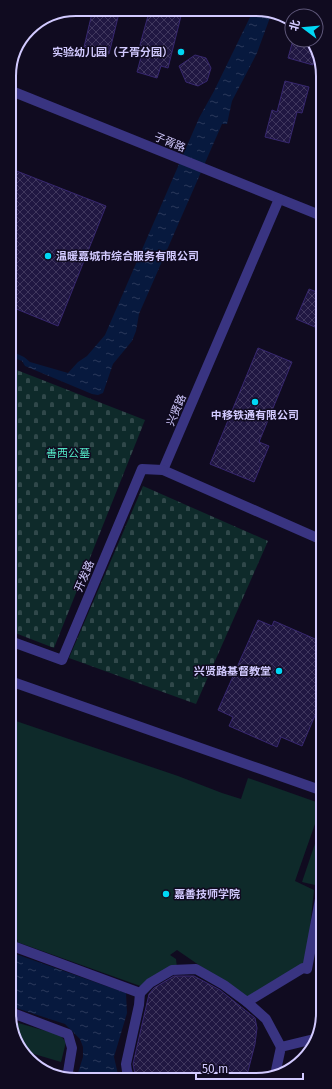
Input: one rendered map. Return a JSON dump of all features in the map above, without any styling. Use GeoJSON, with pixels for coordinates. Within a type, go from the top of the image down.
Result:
{"type":"FeatureCollection","features":[{"type":"Feature","properties":{"kind":"street","name":"子胥路"},"geometry":{"type":"LineString","coordinates":[[16,93],[316,214]]}},
{"type":"Feature","properties":{"kind":"street","name":"兴贤路"},"geometry":{"type":"LineString","coordinates":[[163,470],[279,199]]}},
{"type":"Feature","properties":{"kind":"street","name":"开发路"},"geometry":{"type":"LineString","coordinates":[[16,643],[62,660],[142,469],[163,470]]}},
{"type":"Feature","properties":{"kind":"street"},"geometry":{"type":"LineString","coordinates":[[163,470],[316,537]]}},
{"type":"Feature","properties":{"kind":"street"},"geometry":{"type":"LineString","coordinates":[[16,683],[316,789]]}},
{"type":"Feature","properties":{"kind":"street"},"geometry":{"type":"LineString","coordinates":[[247,1002],[303,968],[307,969],[316,921]]}},
{"type":"Feature","properties":{"kind":"street"},"geometry":{"type":"LineString","coordinates":[[16,947],[140,993]]}},
{"type":"Feature","properties":{"kind":"street"},"geometry":{"type":"LineString","coordinates":[[127,1073],[126,1064],[139,1005],[140,993],[150,983],[172,970],[196,969],[224,985],[247,1002],[266,1019],[281,1047],[274,1070]]}},
{"type":"Feature","properties":{"kind":"street"},"geometry":{"type":"LineString","coordinates":[[16,1014],[68,1034],[72,1048],[67,1072]]}},
{"type":"Feature","properties":{"kind":"street"},"geometry":{"type":"LineString","coordinates":[[281,1047],[309,1040]]}},
{"type":"Feature","properties":{"kind":"green space","name":"善西公墓"},"geometry":{"type":"Polygon","coordinates":[[[16,370],[145,420],[54,648],[16,633],[16,370]]]}},
{"type":"Feature","properties":{"kind":"green space"},"geometry":{"type":"Polygon","coordinates":[[[143,486],[268,541],[196,704],[69,658],[143,486]]]}},
{"type":"Feature","properties":{"kind":"green space"},"geometry":{"type":"Polygon","coordinates":[[[16,721],[241,799],[248,778],[316,802],[316,821],[295,881],[314,890],[306,964],[247,998],[177,950],[170,955],[176,959],[177,968],[143,987],[17,942],[18,940],[16,939],[16,721]]]}},
{"type":"Feature","properties":{"kind":"green space"},"geometry":{"type":"Polygon","coordinates":[[[316,841],[315,885],[302,882],[316,841]]]}},
{"type":"Feature","properties":{"kind":"green space"},"geometry":{"type":"Polygon","coordinates":[[[17,1023],[60,1035],[66,1042],[61,1062],[32,1053],[28,1050],[17,1023]]]}},
{"type":"Feature","properties":{"kind":"water"},"geometry":{"type":"Polygon","coordinates":[[[251,16],[270,18],[257,53],[232,101],[227,124],[222,124],[139,314],[136,331],[132,341],[113,364],[103,393],[98,395],[92,394],[25,366],[22,361],[16,359],[16,353],[30,362],[68,373],[78,362],[87,356],[105,335],[199,118],[214,91],[251,16]]]}},
{"type":"Feature","properties":{"kind":"water"},"geometry":{"type":"Polygon","coordinates":[[[16,954],[126,993],[127,1013],[114,1057],[118,1073],[78,1073],[83,1057],[83,1047],[80,1039],[65,1024],[16,1008],[16,954]]]}},
{"type":"Feature","properties":{"kind":"building"},"geometry":{"type":"Polygon","coordinates":[[[91,16],[118,16],[109,54],[84,47],[91,16]]]}},
{"type":"Feature","properties":{"kind":"building"},"geometry":{"type":"Polygon","coordinates":[[[148,16],[181,16],[168,68],[161,66],[157,78],[137,72],[141,57],[137,56],[148,16]]]}},
{"type":"Feature","properties":{"kind":"building"},"geometry":{"type":"Polygon","coordinates":[[[291,48],[309,48],[314,61],[313,65],[288,58],[291,48]]]}},
{"type":"Feature","properties":{"kind":"building"},"geometry":{"type":"Polygon","coordinates":[[[195,55],[206,58],[211,68],[207,81],[198,86],[186,82],[179,66],[195,55]]]}},
{"type":"Feature","properties":{"kind":"building"},"geometry":{"type":"Polygon","coordinates":[[[285,81],[309,87],[302,113],[297,112],[289,143],[265,137],[272,110],[277,112],[285,81]]]}},
{"type":"Feature","properties":{"kind":"building","name":"温暖嘉城市综合服务有限公司"},"geometry":{"type":"Polygon","coordinates":[[[16,171],[106,206],[58,326],[16,309],[16,171]]]}},
{"type":"Feature","properties":{"kind":"building"},"geometry":{"type":"Polygon","coordinates":[[[309,289],[316,292],[316,327],[296,319],[309,289]]]}},
{"type":"Feature","properties":{"kind":"building","name":"中移铁通有限公司"},"geometry":{"type":"Polygon","coordinates":[[[258,348],[292,362],[259,442],[269,446],[254,482],[210,464],[258,348]]]}},
{"type":"Feature","properties":{"kind":"building","name":"兴贤路基督教堂"},"geometry":{"type":"Polygon","coordinates":[[[258,620],[272,626],[274,621],[316,639],[316,713],[302,746],[281,737],[277,747],[229,726],[233,717],[218,710],[258,620]]]}},
{"type":"Feature","properties":{"kind":"building"},"geometry":{"type":"Polygon","coordinates":[[[174,976],[194,976],[220,990],[255,1018],[257,1028],[255,1044],[248,1073],[135,1073],[133,1064],[149,994],[154,988],[174,976]]]}},
{"type":"Feature","properties":{"kind":"place","name":"实验幼儿园（子胥分园）"},"geometry":{"type":"Point","coordinates":[181,52]}},
{"type":"Feature","properties":{"kind":"place","name":"温暖嘉城市综合服务有限公司"},"geometry":{"type":"Point","coordinates":[48,256]}},
{"type":"Feature","properties":{"kind":"place","name":"中移铁通有限公司"},"geometry":{"type":"Point","coordinates":[255,402]}},
{"type":"Feature","properties":{"kind":"place","name":"兴贤路基督教堂"},"geometry":{"type":"Point","coordinates":[279,671]}},
{"type":"Feature","properties":{"kind":"place","name":"嘉善技师学院"},"geometry":{"type":"Point","coordinates":[166,894]}}]}
